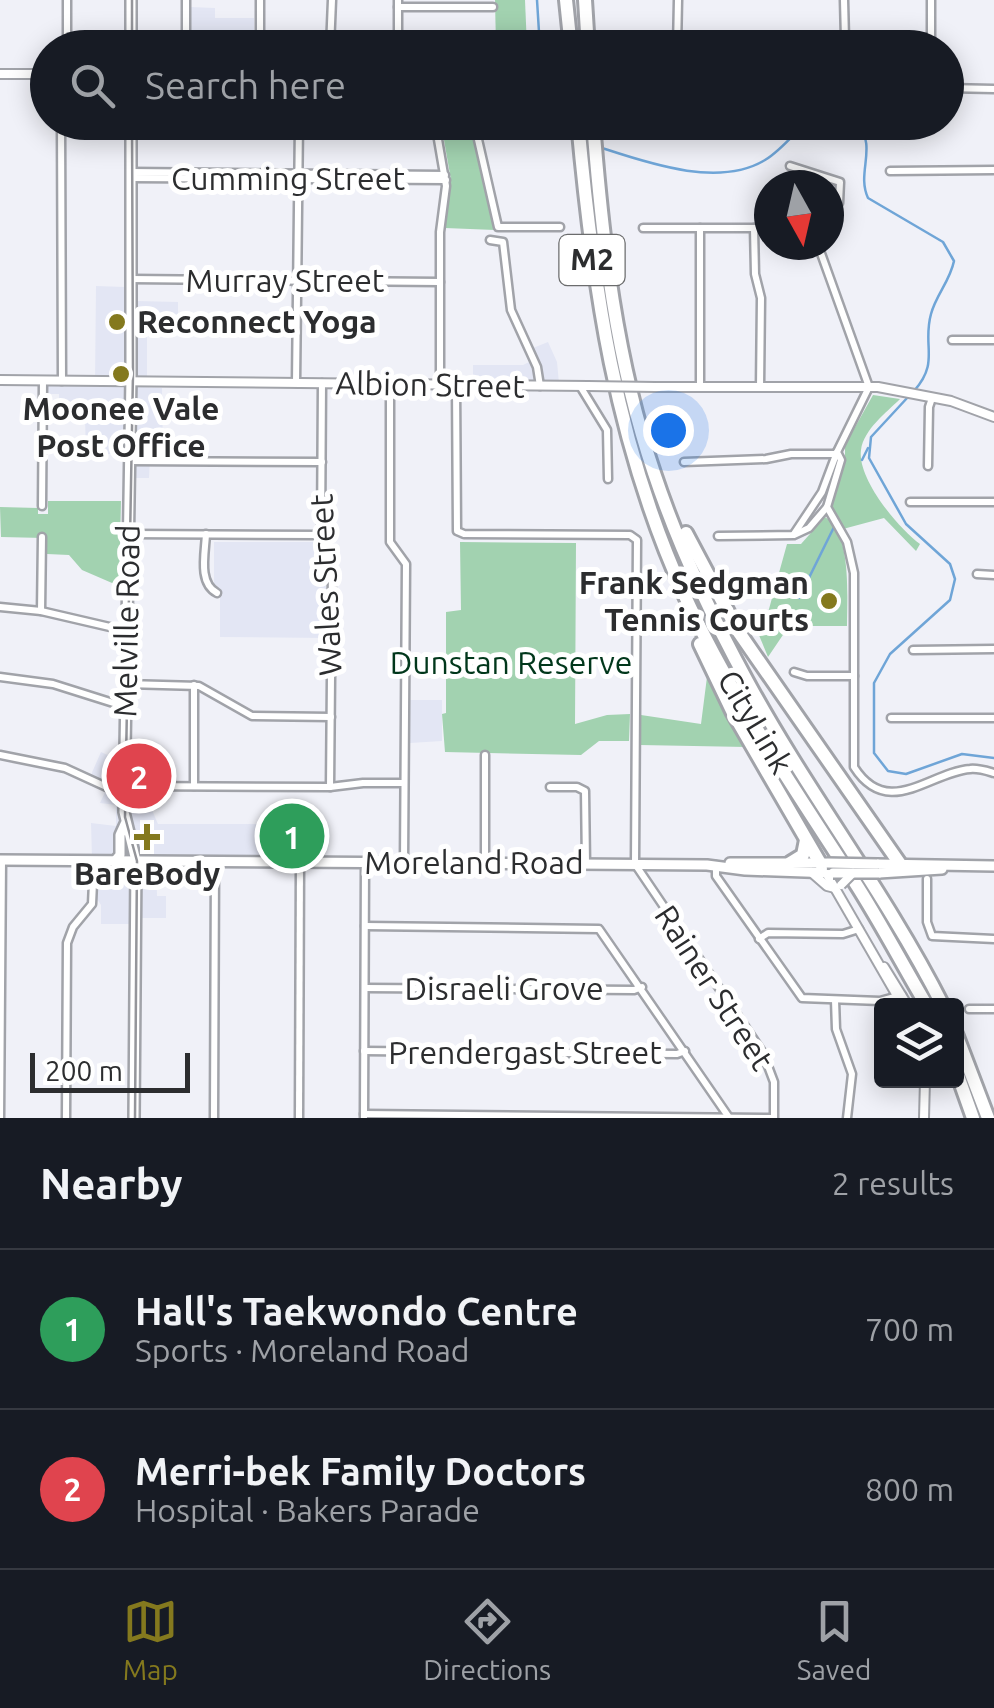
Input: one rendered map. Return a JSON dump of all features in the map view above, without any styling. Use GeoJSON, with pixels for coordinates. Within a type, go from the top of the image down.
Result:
{"type":"FeatureCollection","features":[{"type":"Feature","properties":{"kind":"highway"},"geometry":{"type":"LineString","coordinates":[[566,0],[569,30]]}},
{"type":"Feature","properties":{"kind":"highway"},"geometry":{"type":"LineString","coordinates":[[585,0],[587,30]]}},
{"type":"Feature","properties":{"kind":"highway","name":"CityLink"},"geometry":{"type":"LineString","coordinates":[[579,140],[603,334],[644,487],[670,559],[713,652],[890,938],[923,998]]}},
{"type":"Feature","properties":{"kind":"highway","name":"CityLink"},"geometry":{"type":"LineString","coordinates":[[595,140],[610,284],[624,360],[654,473],[689,563],[748,682],[939,998]]}},
{"type":"Feature","properties":{"kind":"highway"},"geometry":{"type":"LineString","coordinates":[[643,434],[694,552],[738,631],[900,864]]}},
{"type":"Feature","properties":{"kind":"highway"},"geometry":{"type":"LineString","coordinates":[[644,487],[670,576],[732,713],[824,869]]}},
{"type":"Feature","properties":{"kind":"highway"},"geometry":{"type":"LineString","coordinates":[[877,868],[886,853],[879,835]]}},
{"type":"Feature","properties":{"kind":"highway"},"geometry":{"type":"LineString","coordinates":[[790,863],[803,854],[806,840]]}},
{"type":"Feature","properties":{"kind":"highway"},"geometry":{"type":"LineString","coordinates":[[964,1055],[988,1118]]}},
{"type":"Feature","properties":{"kind":"highway"},"geometry":{"type":"LineString","coordinates":[[962,1088],[972,1118]]}},
{"type":"Feature","properties":{"kind":"main road"},"geometry":{"type":"LineString","coordinates":[[131,0],[131,30]]}},
{"type":"Feature","properties":{"kind":"main road","name":"Melville Road"},"geometry":{"type":"LineString","coordinates":[[131,140],[124,791],[126,824],[136,861],[134,1118]]}},
{"type":"Feature","properties":{"kind":"main road"},"geometry":{"type":"LineString","coordinates":[[114,861],[120,855],[120,835],[126,824]]}},
{"type":"Feature","properties":{"kind":"main road","name":"Moreland Road"},"geometry":{"type":"LineString","coordinates":[[1,860],[824,869],[994,866]]}},
{"type":"Feature","properties":{"kind":"main road","name":"Moreland Road"},"geometry":{"type":"LineString","coordinates":[[713,865],[790,863],[853,873],[900,864],[994,866]]}},
{"type":"Feature","properties":{"kind":"street"},"geometry":{"type":"LineString","coordinates":[[67,0],[67,30]]}},
{"type":"Feature","properties":{"kind":"street"},"geometry":{"type":"LineString","coordinates":[[186,0],[186,30]]}},
{"type":"Feature","properties":{"kind":"street"},"geometry":{"type":"LineString","coordinates":[[260,0],[260,30]]}},
{"type":"Feature","properties":{"kind":"street"},"geometry":{"type":"LineString","coordinates":[[331,30],[332,0]]}},
{"type":"Feature","properties":{"kind":"street"},"geometry":{"type":"LineString","coordinates":[[677,30],[678,0]]}},
{"type":"Feature","properties":{"kind":"street"},"geometry":{"type":"LineString","coordinates":[[843,30],[844,0]]}},
{"type":"Feature","properties":{"kind":"street"},"geometry":{"type":"LineString","coordinates":[[931,0],[932,30]]}},
{"type":"Feature","properties":{"kind":"street"},"geometry":{"type":"LineString","coordinates":[[398,30],[398,3],[493,7]]}},
{"type":"Feature","properties":{"kind":"street"},"geometry":{"type":"LineString","coordinates":[[0,72],[30,73]]}},
{"type":"Feature","properties":{"kind":"street"},"geometry":{"type":"LineString","coordinates":[[964,88],[994,89]]}},
{"type":"Feature","properties":{"kind":"street"},"geometry":{"type":"LineString","coordinates":[[61,140],[62,381]]}},
{"type":"Feature","properties":{"kind":"street"},"geometry":{"type":"LineString","coordinates":[[296,383],[299,140]]}},
{"type":"Feature","properties":{"kind":"street"},"geometry":{"type":"LineString","coordinates":[[438,140],[445,178],[440,385]]}},
{"type":"Feature","properties":{"kind":"street"},"geometry":{"type":"LineString","coordinates":[[478,140],[498,227],[560,228]]}},
{"type":"Feature","properties":{"kind":"street"},"geometry":{"type":"LineString","coordinates":[[790,166],[804,170]]}},
{"type":"Feature","properties":{"kind":"street"},"geometry":{"type":"LineString","coordinates":[[890,170],[994,170]]}},
{"type":"Feature","properties":{"kind":"street","name":"Cumming Street"},"geometry":{"type":"LineString","coordinates":[[131,175],[445,178]]}},
{"type":"Feature","properties":{"kind":"street"},"geometry":{"type":"LineString","coordinates":[[643,228],[754,228]]}},
{"type":"Feature","properties":{"kind":"street"},"geometry":{"type":"LineString","coordinates":[[700,228],[700,387]]}},
{"type":"Feature","properties":{"kind":"street"},"geometry":{"type":"LineString","coordinates":[[490,240],[503,242],[511,310],[537,367],[540,386]]}},
{"type":"Feature","properties":{"kind":"street"},"geometry":{"type":"LineString","coordinates":[[755,260],[761,298],[760,388]]}},
{"type":"Feature","properties":{"kind":"street"},"geometry":{"type":"LineString","coordinates":[[794,535],[822,492],[867,389],[823,260]]}},
{"type":"Feature","properties":{"kind":"street","name":"Murray Street"},"geometry":{"type":"LineString","coordinates":[[131,280],[440,282]]}},
{"type":"Feature","properties":{"kind":"street"},"geometry":{"type":"LineString","coordinates":[[952,340],[994,340]]}},
{"type":"Feature","properties":{"kind":"street","name":"Albion Street"},"geometry":{"type":"LineString","coordinates":[[0,380],[867,389],[933,397],[994,418]]}},
{"type":"Feature","properties":{"kind":"street"},"geometry":{"type":"LineString","coordinates":[[42,506],[43,380]]}},
{"type":"Feature","properties":{"kind":"street","name":"Wales Street"},"geometry":{"type":"LineString","coordinates":[[322,384],[321,535],[332,568],[330,788]]}},
{"type":"Feature","properties":{"kind":"street"},"geometry":{"type":"LineString","coordinates":[[390,384],[390,542],[406,564],[404,862]]}},
{"type":"Feature","properties":{"kind":"street"},"geometry":{"type":"LineString","coordinates":[[456,384],[457,531],[636,537],[635,864]]}},
{"type":"Feature","properties":{"kind":"street"},"geometry":{"type":"LineString","coordinates":[[584,386],[607,430],[608,479]]}},
{"type":"Feature","properties":{"kind":"street"},"geometry":{"type":"LineString","coordinates":[[928,466],[928,407],[933,397]]}},
{"type":"Feature","properties":{"kind":"street"},"geometry":{"type":"LineString","coordinates":[[684,462],[836,453]]}},
{"type":"Feature","properties":{"kind":"street"},"geometry":{"type":"LineString","coordinates":[[718,536],[794,535],[809,528],[827,508],[841,460],[836,453]]}},
{"type":"Feature","properties":{"kind":"street"},"geometry":{"type":"LineString","coordinates":[[130,460],[322,462]]}},
{"type":"Feature","properties":{"kind":"street"},"geometry":{"type":"LineString","coordinates":[[910,502],[994,502]]}},
{"type":"Feature","properties":{"kind":"street"},"geometry":{"type":"LineString","coordinates":[[827,508],[841,530],[854,573],[854,767],[875,788],[912,790],[964,770],[994,773]]}},
{"type":"Feature","properties":{"kind":"street"},"geometry":{"type":"LineString","coordinates":[[128,534],[321,535]]}},
{"type":"Feature","properties":{"kind":"street"},"geometry":{"type":"LineString","coordinates":[[206,534],[206,581],[218,593]]}},
{"type":"Feature","properties":{"kind":"street"},"geometry":{"type":"LineString","coordinates":[[41,611],[42,537]]}},
{"type":"Feature","properties":{"kind":"street"},"geometry":{"type":"LineString","coordinates":[[977,574],[994,574]]}},
{"type":"Feature","properties":{"kind":"street"},"geometry":{"type":"LineString","coordinates":[[0,607],[41,611],[127,631]]}},
{"type":"Feature","properties":{"kind":"street"},"geometry":{"type":"LineString","coordinates":[[913,650],[994,650]]}},
{"type":"Feature","properties":{"kind":"street"},"geometry":{"type":"LineString","coordinates":[[794,672],[808,676],[854,676]]}},
{"type":"Feature","properties":{"kind":"street"},"geometry":{"type":"LineString","coordinates":[[0,677],[53,684],[126,707]]}},
{"type":"Feature","properties":{"kind":"street"},"geometry":{"type":"LineString","coordinates":[[126,684],[205,688],[252,716],[331,718]]}},
{"type":"Feature","properties":{"kind":"street"},"geometry":{"type":"LineString","coordinates":[[194,686],[194,786]]}},
{"type":"Feature","properties":{"kind":"street"},"geometry":{"type":"LineString","coordinates":[[195,708],[205,688]]}},
{"type":"Feature","properties":{"kind":"street"},"geometry":{"type":"LineString","coordinates":[[891,718],[994,718]]}},
{"type":"Feature","properties":{"kind":"street"},"geometry":{"type":"LineString","coordinates":[[484,863],[485,755]]}},
{"type":"Feature","properties":{"kind":"street"},"geometry":{"type":"LineString","coordinates":[[0,756],[65,768],[124,791],[194,786],[330,788],[404,784]]}},
{"type":"Feature","properties":{"kind":"street"},"geometry":{"type":"LineString","coordinates":[[550,786],[584,791],[586,864]]}},
{"type":"Feature","properties":{"kind":"street"},"geometry":{"type":"LineString","coordinates":[[0,1118],[1,860]]}},
{"type":"Feature","properties":{"kind":"street"},"geometry":{"type":"LineString","coordinates":[[66,1118],[68,943],[76,922],[92,904],[94,861]]}},
{"type":"Feature","properties":{"kind":"street"},"geometry":{"type":"LineString","coordinates":[[214,1118],[215,861]]}},
{"type":"Feature","properties":{"kind":"street"},"geometry":{"type":"LineString","coordinates":[[299,1118],[300,862]]}},
{"type":"Feature","properties":{"kind":"street"},"geometry":{"type":"LineString","coordinates":[[365,862],[364,1116],[774,1118]]}},
{"type":"Feature","properties":{"kind":"street","name":"Rainer Street"},"geometry":{"type":"LineString","coordinates":[[635,864],[762,1053],[774,1082],[774,1118]]}},
{"type":"Feature","properties":{"kind":"street"},"geometry":{"type":"LineString","coordinates":[[713,865],[716,876],[800,996],[874,1001]]}},
{"type":"Feature","properties":{"kind":"street"},"geometry":{"type":"LineString","coordinates":[[824,869],[827,886],[839,890]]}},
{"type":"Feature","properties":{"kind":"street"},"geometry":{"type":"LineString","coordinates":[[824,869],[900,998]]}},
{"type":"Feature","properties":{"kind":"street"},"geometry":{"type":"LineString","coordinates":[[839,890],[853,873]]}},
{"type":"Feature","properties":{"kind":"street"},"geometry":{"type":"LineString","coordinates":[[927,880],[927,922],[932,936],[994,939]]}},
{"type":"Feature","properties":{"kind":"street"},"geometry":{"type":"LineString","coordinates":[[365,926],[599,929],[728,1116]]}},
{"type":"Feature","properties":{"kind":"street"},"geometry":{"type":"LineString","coordinates":[[759,938],[768,934],[843,934],[859,929]]}},
{"type":"Feature","properties":{"kind":"street","name":"Disraeli Grove"},"geometry":{"type":"LineString","coordinates":[[365,988],[642,987]]}},
{"type":"Feature","properties":{"kind":"street"},"geometry":{"type":"LineString","coordinates":[[835,1000],[836,1029],[852,1074],[847,1118]]}},
{"type":"Feature","properties":{"kind":"street"},"geometry":{"type":"LineString","coordinates":[[969,1008],[994,1009]]}},
{"type":"Feature","properties":{"kind":"street","name":"Prendergast Street"},"geometry":{"type":"LineString","coordinates":[[364,1052],[685,1051]]}},
{"type":"Feature","properties":{"kind":"street"},"geometry":{"type":"LineString","coordinates":[[926,1118],[927,1088]]}},
{"type":"Feature","properties":{"kind":"shaded area"},"geometry":{"type":"Polygon","coordinates":[[[190,7],[215,8],[215,18],[254,18],[254,30],[190,30],[190,7]]]}},
{"type":"Feature","properties":{"kind":"shaded area"},"geometry":{"type":"Polygon","coordinates":[[[96,286],[125,287],[125,386],[162,388],[163,457],[150,458],[149,478],[134,478],[134,454],[86,454],[85,417],[59,417],[59,394],[48,394],[48,384],[95,383],[96,286]]]}},
{"type":"Feature","properties":{"kind":"shaded area"},"geometry":{"type":"Polygon","coordinates":[[[137,301],[178,302],[178,329],[147,325],[147,378],[137,378],[137,301]]]}},
{"type":"Feature","properties":{"kind":"shaded area"},"geometry":{"type":"Polygon","coordinates":[[[548,342],[557,362],[559,383],[473,382],[473,365],[523,365],[533,360],[528,350],[548,342]]]}},
{"type":"Feature","properties":{"kind":"shaded area"},"geometry":{"type":"Polygon","coordinates":[[[214,542],[314,542],[326,570],[326,638],[220,637],[214,542]]]}},
{"type":"Feature","properties":{"kind":"shaded area"},"geometry":{"type":"Polygon","coordinates":[[[410,700],[442,700],[442,741],[410,743],[410,700]]]}},
{"type":"Feature","properties":{"kind":"shaded area"},"geometry":{"type":"Polygon","coordinates":[[[101,752],[128,760],[128,788],[139,788],[138,802],[149,803],[158,824],[300,824],[300,860],[156,860],[157,896],[166,896],[166,918],[139,918],[138,924],[101,924],[101,905],[93,893],[91,823],[116,826],[116,805],[100,803],[108,786],[90,777],[101,752]]]}},
{"type":"Feature","properties":{"kind":"green space"},"geometry":{"type":"Polygon","coordinates":[[[495,0],[525,0],[526,30],[496,30],[495,0]]]}},
{"type":"Feature","properties":{"kind":"green space"},"geometry":{"type":"Polygon","coordinates":[[[444,140],[475,140],[495,230],[445,228],[451,180],[444,140]]]}},
{"type":"Feature","properties":{"kind":"green space"},"geometry":{"type":"Polygon","coordinates":[[[873,395],[900,399],[866,435],[862,462],[881,502],[920,544],[916,551],[884,518],[843,529],[832,506],[845,445],[873,395]]]}},
{"type":"Feature","properties":{"kind":"green space"},"geometry":{"type":"Polygon","coordinates":[[[48,501],[121,501],[119,586],[82,570],[69,555],[47,554],[44,538],[1,537],[0,507],[38,508],[38,514],[48,514],[48,501]]]}},
{"type":"Feature","properties":{"kind":"green space"},"geometry":{"type":"Polygon","coordinates":[[[825,517],[834,525],[844,551],[847,626],[789,626],[768,657],[751,616],[764,627],[787,544],[801,544],[825,517]]]}},
{"type":"Feature","properties":{"kind":"green space","name":"Dunstan Reserve"},"geometry":{"type":"Polygon","coordinates":[[[460,542],[576,543],[575,724],[607,715],[630,714],[629,741],[599,741],[581,755],[445,752],[442,714],[446,713],[446,612],[461,610],[460,542]]]}},
{"type":"Feature","properties":{"kind":"green space"},"geometry":{"type":"Polygon","coordinates":[[[707,677],[747,747],[640,745],[641,715],[701,724],[707,677]]]}},
{"type":"Feature","properties":{"kind":"waterway"},"geometry":{"type":"LineString","coordinates":[[537,0],[539,30]]}},
{"type":"Feature","properties":{"kind":"waterway"},"geometry":{"type":"LineString","coordinates":[[602,148],[684,170],[727,172],[765,160],[788,140]]}},
{"type":"Feature","properties":{"kind":"waterway"},"geometry":{"type":"LineString","coordinates":[[866,140],[864,179],[868,198],[943,242],[954,261],[931,314],[928,362],[914,391]]}},
{"type":"Feature","properties":{"kind":"waterway"},"geometry":{"type":"LineString","coordinates":[[908,397],[871,437],[869,458],[906,524],[950,564],[955,579],[950,600],[890,654],[874,683],[874,753],[888,771],[906,774],[962,754],[994,758]]}},
{"type":"Feature","properties":{"kind":"waterway"},"geometry":{"type":"LineString","coordinates":[[862,460],[868,448]]}},
{"type":"Feature","properties":{"kind":"waterway"},"geometry":{"type":"LineString","coordinates":[[799,598],[835,525]]}},
{"type":"Feature","properties":{"kind":"tram line"},"geometry":{"type":"LineString","coordinates":[[132,0],[132,30]]}},
{"type":"Feature","properties":{"kind":"tram line"},"geometry":{"type":"LineString","coordinates":[[132,140],[133,373],[125,817],[137,861],[135,1118]]}},
{"type":"Feature","properties":{"kind":"place","name":"Reconnect Yoga"},"geometry":{"type":"Point","coordinates":[117,322]}},
{"type":"Feature","properties":{"kind":"place","name":"Moonee Vale Post Office"},"geometry":{"type":"Point","coordinates":[121,374]}},
{"type":"Feature","properties":{"kind":"place","name":"Frank Sedgman Tennis Courts"},"geometry":{"type":"Point","coordinates":[829,601]}},
{"type":"Feature","properties":{"kind":"place","name":"Merri-bek Family Doctors"},"geometry":{"type":"Point","coordinates":[139,776]}},
{"type":"Feature","properties":{"kind":"place","name":"Hall's Taekwondo Centre"},"geometry":{"type":"Point","coordinates":[292,836]}},
{"type":"Feature","properties":{"kind":"place","name":"BareBody"},"geometry":{"type":"Point","coordinates":[147,837]}}]}
